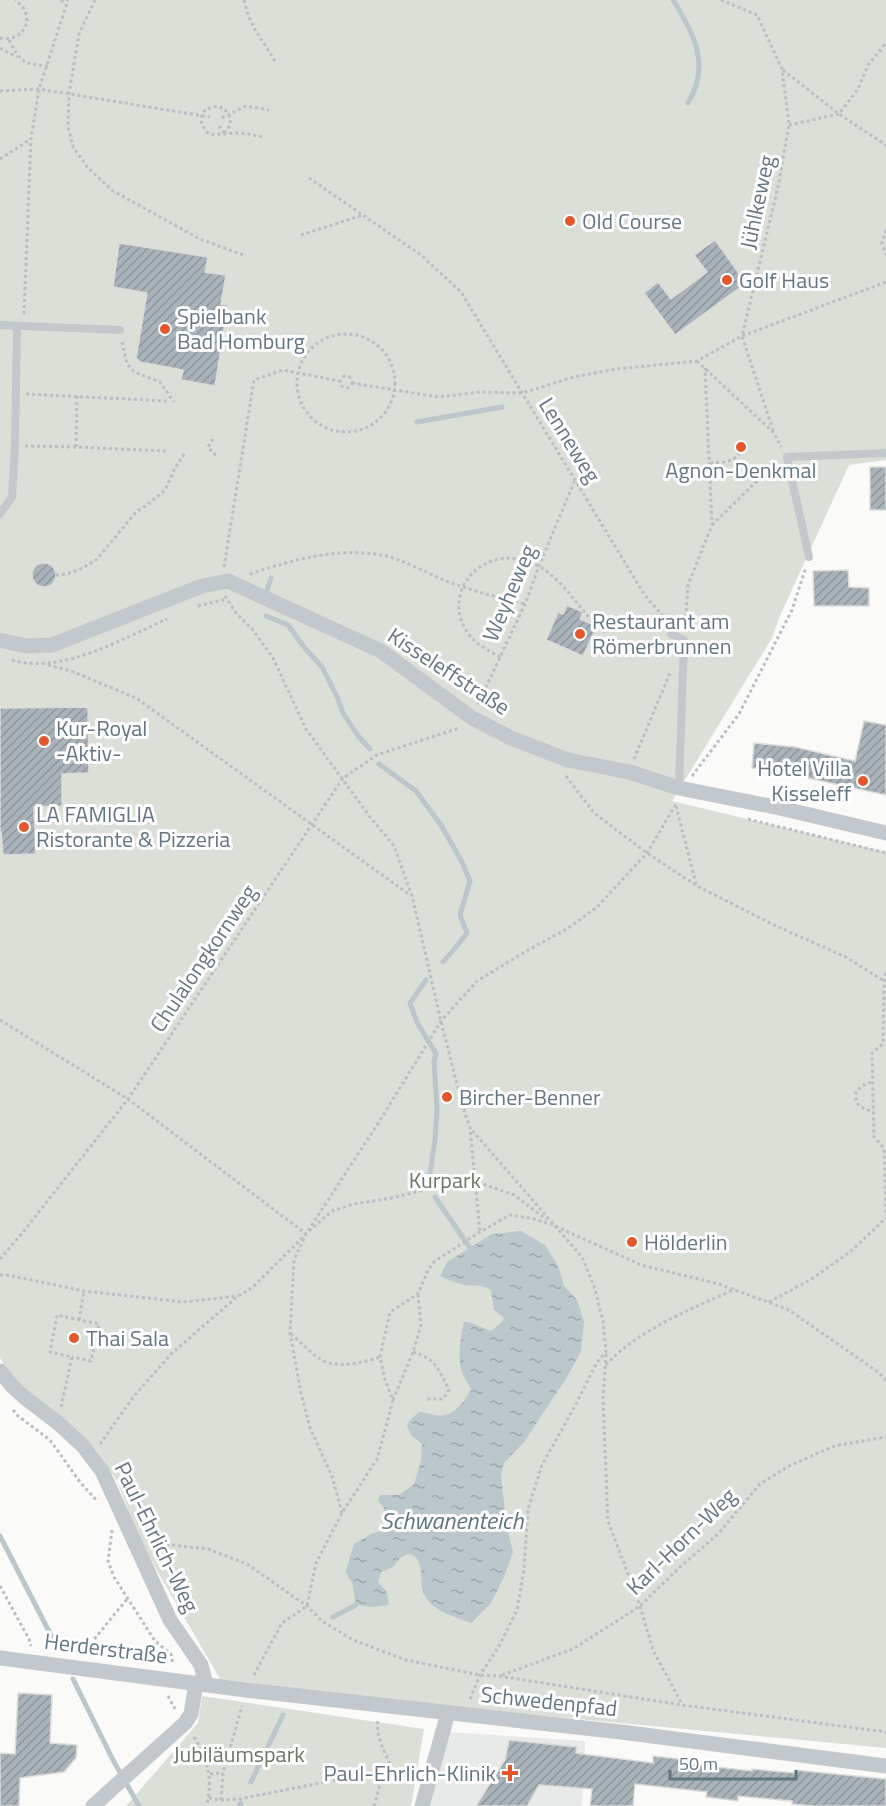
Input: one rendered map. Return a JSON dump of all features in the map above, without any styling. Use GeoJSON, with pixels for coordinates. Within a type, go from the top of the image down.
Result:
{"type":"FeatureCollection","features":[{"type":"Feature","properties":{"kind":"street"},"geometry":{"type":"LineString","coordinates":[[0,640],[26,646],[52,645],[226,576]]}},
{"type":"Feature","properties":{"kind":"street","name":"Kisseleffstraße"},"geometry":{"type":"LineString","coordinates":[[226,576],[381,651],[470,722],[511,738],[568,760],[628,772],[678,796],[780,808],[886,833]]}},
{"type":"Feature","properties":{"kind":"street","name":"Paul-Ehrlich-Weg"},"geometry":{"type":"LineString","coordinates":[[0,1371],[12,1386],[58,1423],[92,1456],[102,1471],[170,1620],[201,1665],[201,1683]]}},
{"type":"Feature","properties":{"kind":"street","name":"Herderstraße"},"geometry":{"type":"LineString","coordinates":[[0,1658],[201,1683]]}},
{"type":"Feature","properties":{"kind":"street"},"geometry":{"type":"LineString","coordinates":[[93,1806],[185,1723],[191,1714],[201,1683]]}},
{"type":"Feature","properties":{"kind":"street","name":"Schwedenpfad"},"geometry":{"type":"LineString","coordinates":[[201,1683],[621,1732],[886,1766]]}},
{"type":"Feature","properties":{"kind":"street"},"geometry":{"type":"LineString","coordinates":[[422,1806],[448,1713]]}},
{"type":"Feature","properties":{"kind":"lane"},"geometry":{"type":"LineString","coordinates":[[0,325],[120,330]]}},
{"type":"Feature","properties":{"kind":"lane"},"geometry":{"type":"LineString","coordinates":[[0,514],[12,497],[17,326]]}},
{"type":"Feature","properties":{"kind":"lane"},"geometry":{"type":"LineString","coordinates":[[809,557],[788,457],[886,453]]}},
{"type":"Feature","properties":{"kind":"lane"},"geometry":{"type":"LineString","coordinates":[[671,634],[684,640],[678,796]]}},
{"type":"Feature","properties":{"kind":"path"},"geometry":{"type":"LineString","coordinates":[[0,38],[9,40],[24,30],[27,21],[26,12],[15,0]]}},
{"type":"Feature","properties":{"kind":"path"},"geometry":{"type":"LineString","coordinates":[[21,4],[28,0]]}},
{"type":"Feature","properties":{"kind":"path"},"geometry":{"type":"LineString","coordinates":[[17,326],[24,321],[32,139],[39,89],[67,2],[61,0]]}},
{"type":"Feature","properties":{"kind":"path"},"geometry":{"type":"LineString","coordinates":[[95,0],[80,34],[69,93],[68,127],[73,147],[88,168],[113,191],[200,238],[243,255]]}},
{"type":"Feature","properties":{"kind":"path"},"geometry":{"type":"LineString","coordinates":[[244,0],[247,15],[257,35],[276,63]]}},
{"type":"Feature","properties":{"kind":"path","name":"Jühlkeweg"},"geometry":{"type":"LineString","coordinates":[[721,0],[757,15],[782,69],[789,125],[778,187],[742,336]]}},
{"type":"Feature","properties":{"kind":"path"},"geometry":{"type":"LineString","coordinates":[[9,40],[18,58]]}},
{"type":"Feature","properties":{"kind":"path"},"geometry":{"type":"LineString","coordinates":[[789,125],[839,114],[858,89],[868,65],[886,43]]}},
{"type":"Feature","properties":{"kind":"path"},"geometry":{"type":"LineString","coordinates":[[0,48],[29,65],[48,66]]}},
{"type":"Feature","properties":{"kind":"path"},"geometry":{"type":"LineString","coordinates":[[782,69],[839,114],[886,145]]}},
{"type":"Feature","properties":{"kind":"path"},"geometry":{"type":"LineString","coordinates":[[0,91],[39,89],[210,117]]}},
{"type":"Feature","properties":{"kind":"path"},"geometry":{"type":"LineString","coordinates":[[224,133],[230,126],[229,114],[219,106],[206,109],[201,124],[209,134],[242,133],[263,137]]}},
{"type":"Feature","properties":{"kind":"path"},"geometry":{"type":"LineString","coordinates":[[222,118],[246,106],[269,110]]}},
{"type":"Feature","properties":{"kind":"path"},"geometry":{"type":"LineString","coordinates":[[219,126],[224,133]]}},
{"type":"Feature","properties":{"kind":"path"},"geometry":{"type":"LineString","coordinates":[[0,159],[32,139]]}},
{"type":"Feature","properties":{"kind":"path","name":"Lenneweg"},"geometry":{"type":"LineString","coordinates":[[309,178],[421,255],[461,292],[644,594],[684,640]]}},
{"type":"Feature","properties":{"kind":"path"},"geometry":{"type":"LineString","coordinates":[[301,235],[363,215]]}},
{"type":"Feature","properties":{"kind":"path"},"geometry":{"type":"LineString","coordinates":[[886,230],[882,243],[886,255]]}},
{"type":"Feature","properties":{"kind":"path"},"geometry":{"type":"LineString","coordinates":[[352,383],[438,397],[480,392],[522,393],[574,377],[616,369],[697,361],[742,336],[886,282]]}},
{"type":"Feature","properties":{"kind":"path"},"geometry":{"type":"LineString","coordinates":[[120,330],[128,364],[134,372],[160,382],[174,402]]}},
{"type":"Feature","properties":{"kind":"path"},"geometry":{"type":"LineString","coordinates":[[350,334],[369,339],[385,352],[394,370],[395,390],[388,409],[375,423],[357,431],[338,431],[320,424],[306,411],[298,393],[298,374],[306,355],[320,341],[350,334]]}},
{"type":"Feature","properties":{"kind":"path"},"geometry":{"type":"LineString","coordinates":[[712,525],[757,481],[788,457],[774,433],[742,336]]}},
{"type":"Feature","properties":{"kind":"path"},"geometry":{"type":"LineString","coordinates":[[697,361],[774,433]]}},
{"type":"Feature","properties":{"kind":"path"},"geometry":{"type":"LineString","coordinates":[[684,640],[688,585],[712,525],[705,368]]}},
{"type":"Feature","properties":{"kind":"path"},"geometry":{"type":"LineString","coordinates":[[339,381],[283,370],[254,380],[226,576],[322,554],[368,553],[384,555],[462,587],[525,604]]}},
{"type":"Feature","properties":{"kind":"path"},"geometry":{"type":"LineString","coordinates":[[339,381],[343,376],[348,376],[352,383]]}},
{"type":"Feature","properties":{"kind":"path"},"geometry":{"type":"LineString","coordinates":[[339,381],[340,386],[344,388],[349,387],[352,383]]}},
{"type":"Feature","properties":{"kind":"path"},"geometry":{"type":"LineString","coordinates":[[16,394],[168,401]]}},
{"type":"Feature","properties":{"kind":"path"},"geometry":{"type":"LineString","coordinates":[[76,447],[77,396]]}},
{"type":"Feature","properties":{"kind":"path"},"geometry":{"type":"LineString","coordinates":[[213,439],[208,447],[217,457]]}},
{"type":"Feature","properties":{"kind":"path"},"geometry":{"type":"LineString","coordinates":[[15,446],[166,451]]}},
{"type":"Feature","properties":{"kind":"path"},"geometry":{"type":"LineString","coordinates":[[710,464],[724,463],[734,459],[741,453],[741,447]]}},
{"type":"Feature","properties":{"kind":"path"},"geometry":{"type":"LineString","coordinates":[[56,575],[66,575],[97,559],[136,512],[165,490],[185,453]]}},
{"type":"Feature","properties":{"kind":"path","name":"Weyheweg"},"geometry":{"type":"LineString","coordinates":[[470,722],[525,604],[575,480]]}},
{"type":"Feature","properties":{"kind":"path"},"geometry":{"type":"LineString","coordinates":[[500,657],[485,649],[471,637],[463,623],[459,608],[462,587],[476,570],[489,561],[502,557],[517,558],[539,566],[554,576],[597,626],[605,632]]}},
{"type":"Feature","properties":{"kind":"path"},"geometry":{"type":"LineString","coordinates":[[342,1513],[333,1476],[310,1428],[290,1333],[294,1260],[306,1234],[441,1021],[477,981],[567,929],[597,907],[648,853],[678,796],[739,714],[792,610],[809,557]]}},
{"type":"Feature","properties":{"kind":"path"},"geometry":{"type":"LineString","coordinates":[[226,599],[253,630],[273,658],[306,729],[394,846],[412,896],[441,1021],[470,1128],[480,1232]]}},
{"type":"Feature","properties":{"kind":"path"},"geometry":{"type":"LineString","coordinates":[[47,664],[71,671],[136,698],[412,896]]}},
{"type":"Feature","properties":{"kind":"path"},"geometry":{"type":"LineString","coordinates":[[628,772],[670,673]]}},
{"type":"Feature","properties":{"kind":"path","name":"Chulalongkornweg"},"geometry":{"type":"LineString","coordinates":[[0,1258],[128,1099],[343,778],[377,755],[470,722]]}},
{"type":"Feature","properties":{"kind":"path"},"geometry":{"type":"LineString","coordinates":[[563,773],[594,813],[697,886],[774,925],[846,957],[884,981]]}},
{"type":"Feature","properties":{"kind":"path"},"geometry":{"type":"LineString","coordinates":[[678,796],[697,886]]}},
{"type":"Feature","properties":{"kind":"path"},"geometry":{"type":"LineString","coordinates":[[768,1303],[810,1280],[850,1252],[886,1217],[885,1148],[874,1137],[872,1053],[885,1044],[884,981],[886,973]]}},
{"type":"Feature","properties":{"kind":"path"},"geometry":{"type":"LineString","coordinates":[[0,1020],[128,1099],[306,1234]]}},
{"type":"Feature","properties":{"kind":"path"},"geometry":{"type":"LineString","coordinates":[[872,1082],[856,1091],[855,1098],[857,1104],[862,1108],[872,1111]]}},
{"type":"Feature","properties":{"kind":"path"},"geometry":{"type":"LineString","coordinates":[[470,1128],[582,1257],[594,1286],[603,1321],[606,1352],[603,1399],[608,1521],[640,1606],[653,1650],[682,1705]]}},
{"type":"Feature","properties":{"kind":"path"},"geometry":{"type":"LineString","coordinates":[[92,1456],[134,1396],[172,1353],[238,1296],[252,1287],[332,1211],[353,1204],[392,1198],[448,1184],[476,1181],[514,1195],[553,1225]]}},
{"type":"Feature","properties":{"kind":"path"},"geometry":{"type":"LineString","coordinates":[[221,1800],[223,1773],[246,1689],[282,1623],[307,1606],[316,1563],[342,1513],[376,1459],[393,1400],[421,1325],[418,1294],[435,1260],[510,1215],[553,1225],[641,1265],[719,1284],[789,1310],[878,1372],[886,1380]]}},
{"type":"Feature","properties":{"kind":"path"},"geometry":{"type":"LineString","coordinates":[[0,1275],[84,1291],[183,1302],[238,1296]]}},
{"type":"Feature","properties":{"kind":"path"},"geometry":{"type":"LineString","coordinates":[[606,1365],[615,1354],[653,1329],[735,1289]]}},
{"type":"Feature","properties":{"kind":"path"},"geometry":{"type":"LineString","coordinates":[[79,1320],[84,1291]]}},
{"type":"Feature","properties":{"kind":"path"},"geometry":{"type":"LineString","coordinates":[[393,1400],[385,1380],[380,1357],[390,1311],[418,1294]]}},
{"type":"Feature","properties":{"kind":"path"},"geometry":{"type":"LineString","coordinates":[[57,1315],[99,1324],[91,1361],[72,1357],[50,1352],[57,1315]]}},
{"type":"Feature","properties":{"kind":"path"},"geometry":{"type":"LineString","coordinates":[[290,1333],[327,1363],[364,1362],[380,1357]]}},
{"type":"Feature","properties":{"kind":"path"},"geometry":{"type":"LineString","coordinates":[[412,1352],[421,1354],[437,1366],[449,1390],[442,1399],[426,1399]]}},
{"type":"Feature","properties":{"kind":"path"},"geometry":{"type":"LineString","coordinates":[[464,1714],[480,1675],[498,1648],[517,1610],[524,1570],[528,1509],[542,1465],[597,1362],[606,1352]]}},
{"type":"Feature","properties":{"kind":"path"},"geometry":{"type":"LineString","coordinates":[[58,1423],[72,1357]]}},
{"type":"Feature","properties":{"kind":"path"},"geometry":{"type":"LineString","coordinates":[[12,1409],[51,1440],[80,1482],[101,1506]]}},
{"type":"Feature","properties":{"kind":"path","name":"Karl-Horn-Weg"},"geometry":{"type":"LineString","coordinates":[[499,1676],[573,1649],[640,1606],[718,1534],[760,1484],[789,1466],[834,1446],[886,1437]]}},
{"type":"Feature","properties":{"kind":"path"},"geometry":{"type":"LineString","coordinates":[[112,1527],[108,1561],[114,1577],[155,1641],[171,1654],[172,1664],[167,1679],[167,1694],[172,1706],[202,1750],[209,1774],[209,1798],[206,1806]]}},
{"type":"Feature","properties":{"kind":"path"},"geometry":{"type":"LineString","coordinates":[[136,1548],[142,1545],[172,1545],[208,1549],[247,1564],[307,1606],[322,1621],[352,1640],[406,1660],[480,1675],[886,1732]]}},
{"type":"Feature","properties":{"kind":"path"},"geometry":{"type":"LineString","coordinates":[[0,1586],[29,1639],[34,1661]]}},
{"type":"Feature","properties":{"kind":"path"},"geometry":{"type":"LineString","coordinates":[[78,1659],[127,1599]]}},
{"type":"Feature","properties":{"kind":"path"},"geometry":{"type":"LineString","coordinates":[[381,1705],[377,1725],[380,1740],[392,1768]]}},
{"type":"Feature","properties":{"kind":"path"},"geometry":{"type":"LineString","coordinates":[[374,1806],[381,1781],[392,1768]]}},
{"type":"Feature","properties":{"kind":"path"},"geometry":{"type":"LineString","coordinates":[[209,1798],[239,1799],[392,1768],[432,1772]]}},
{"type":"Feature","properties":{"kind":"path"},"geometry":{"type":"LineString","coordinates":[[209,1774],[223,1773]]}},
{"type":"Feature","properties":{"kind":"shaded area","name":"Paul-Ehrlich-Klinik"},"geometry":{"type":"Polygon","coordinates":[[[447,1732],[585,1741],[582,1806],[428,1806],[447,1732]]]}},
{"type":"Feature","properties":{"kind":"green space","name":"Kurpark"},"geometry":{"type":"Polygon","coordinates":[[[0,0],[886,0],[886,460],[849,465],[772,638],[672,801],[886,852],[886,1748],[440,1706],[220,1679],[142,1545],[117,1481],[96,1450],[23,1387],[10,1374],[0,1358],[0,0]]]}},
{"type":"Feature","properties":{"kind":"green space","name":"Jubiläumspark"},"geometry":{"type":"Polygon","coordinates":[[[202,1696],[424,1729],[411,1806],[126,1806],[198,1723],[202,1696]]]}},
{"type":"Feature","properties":{"kind":"water","name":"Schwanenteich"},"geometry":{"type":"Polygon","coordinates":[[[521,1231],[545,1245],[558,1266],[564,1286],[577,1300],[584,1322],[581,1351],[567,1377],[524,1442],[504,1463],[501,1476],[507,1528],[513,1552],[503,1579],[491,1603],[471,1623],[444,1613],[427,1600],[422,1589],[418,1560],[408,1554],[400,1558],[393,1567],[381,1572],[378,1582],[387,1592],[389,1605],[371,1607],[356,1605],[352,1582],[346,1571],[354,1544],[371,1534],[386,1529],[386,1514],[378,1501],[380,1495],[399,1495],[414,1484],[421,1461],[422,1444],[411,1435],[407,1426],[410,1420],[419,1412],[440,1416],[457,1409],[471,1389],[463,1376],[460,1360],[464,1322],[491,1331],[504,1318],[494,1310],[491,1290],[480,1286],[465,1285],[440,1276],[447,1262],[492,1234],[521,1231]]]}},
{"type":"Feature","properties":{"kind":"building"},"geometry":{"type":"Polygon","coordinates":[[[715,240],[746,283],[675,335],[644,293],[658,282],[671,299],[707,272],[694,255],[715,240]]]}},
{"type":"Feature","properties":{"kind":"building","name":"Spielbank Bad Homburg"},"geometry":{"type":"Polygon","coordinates":[[[119,243],[208,257],[205,272],[226,275],[221,304],[228,305],[215,386],[181,380],[183,370],[140,362],[136,358],[147,293],[113,287],[119,243]]]}},
{"type":"Feature","properties":{"kind":"building"},"geometry":{"type":"Polygon","coordinates":[[[870,467],[886,467],[886,510],[870,510],[870,467]]]}},
{"type":"Feature","properties":{"kind":"building"},"geometry":{"type":"Polygon","coordinates":[[[44,563],[49,564],[55,570],[55,580],[49,586],[44,587],[39,586],[33,580],[32,575],[33,570],[39,564],[44,563]]]}},
{"type":"Feature","properties":{"kind":"building"},"geometry":{"type":"Polygon","coordinates":[[[848,570],[849,587],[869,588],[869,606],[814,606],[813,571],[848,570]]]}},
{"type":"Feature","properties":{"kind":"building"},"geometry":{"type":"Polygon","coordinates":[[[567,605],[583,612],[580,619],[597,626],[583,656],[546,640],[558,612],[563,614],[567,605]]]}},
{"type":"Feature","properties":{"kind":"building","name":"Kur-Royal -Aktiv-"},"geometry":{"type":"Polygon","coordinates":[[[88,707],[89,773],[62,774],[62,806],[34,807],[36,854],[3,855],[0,832],[0,708],[88,707]]]}},
{"type":"Feature","properties":{"kind":"building"},"geometry":{"type":"Polygon","coordinates":[[[864,721],[886,725],[886,795],[798,776],[799,772],[752,768],[754,743],[795,747],[855,761],[864,721]]]}},
{"type":"Feature","properties":{"kind":"building"},"geometry":{"type":"Polygon","coordinates":[[[18,1693],[52,1695],[50,1743],[77,1745],[76,1758],[64,1772],[20,1778],[19,1806],[0,1806],[0,1753],[15,1754],[18,1693]]]}},
{"type":"Feature","properties":{"kind":"building"},"geometry":{"type":"Polygon","coordinates":[[[509,1740],[577,1747],[576,1753],[653,1763],[653,1756],[690,1760],[690,1764],[752,1771],[752,1769],[795,1773],[795,1770],[886,1779],[886,1806],[812,1806],[792,1804],[792,1801],[738,1796],[738,1801],[706,1797],[707,1792],[635,1784],[633,1806],[590,1806],[592,1789],[539,1785],[527,1806],[476,1806],[505,1760],[509,1740]]]}},
{"type":"Feature","properties":{"kind":"waterway"},"geometry":{"type":"LineString","coordinates":[[673,0],[693,37],[699,63],[695,89],[688,103]]}},
{"type":"Feature","properties":{"kind":"waterway"},"geometry":{"type":"LineString","coordinates":[[417,422],[502,407]]}},
{"type":"Feature","properties":{"kind":"waterway"},"geometry":{"type":"LineString","coordinates":[[267,590],[271,578]]}},
{"type":"Feature","properties":{"kind":"waterway"},"geometry":{"type":"LineString","coordinates":[[266,616],[288,625],[322,667],[343,713],[358,736],[370,749]]}},
{"type":"Feature","properties":{"kind":"waterway"},"geometry":{"type":"LineString","coordinates":[[379,764],[416,791],[441,825],[470,881],[460,915],[467,933],[443,962]]}},
{"type":"Feature","properties":{"kind":"waterway"},"geometry":{"type":"LineString","coordinates":[[426,980],[410,1003],[417,1022],[436,1054],[434,1061],[437,1109],[429,1180]]}},
{"type":"Feature","properties":{"kind":"waterway"},"geometry":{"type":"LineString","coordinates":[[435,1197],[470,1248]]}},
{"type":"Feature","properties":{"kind":"waterway"},"geometry":{"type":"LineString","coordinates":[[0,1536],[57,1647]]}},
{"type":"Feature","properties":{"kind":"waterway"},"geometry":{"type":"LineString","coordinates":[[333,1617],[356,1605]]}},
{"type":"Feature","properties":{"kind":"waterway"},"geometry":{"type":"LineString","coordinates":[[73,1679],[113,1760],[139,1806]]}},
{"type":"Feature","properties":{"kind":"waterway"},"geometry":{"type":"LineString","coordinates":[[251,1782],[283,1715]]}},
{"type":"Feature","properties":{"kind":"place","name":"Old Course"},"geometry":{"type":"Point","coordinates":[570,221]}},
{"type":"Feature","properties":{"kind":"place","name":"Golf Haus"},"geometry":{"type":"Point","coordinates":[727,280]}},
{"type":"Feature","properties":{"kind":"place","name":"Spielbank Bad Homburg"},"geometry":{"type":"Point","coordinates":[165,329]}},
{"type":"Feature","properties":{"kind":"place","name":"Agnon-Denkmal"},"geometry":{"type":"Point","coordinates":[741,447]}},
{"type":"Feature","properties":{"kind":"place","name":"Restaurant am Römerbrunnen"},"geometry":{"type":"Point","coordinates":[580,634]}},
{"type":"Feature","properties":{"kind":"place","name":"Kur-Royal -Aktiv-"},"geometry":{"type":"Point","coordinates":[44,741]}},
{"type":"Feature","properties":{"kind":"place","name":"Hotel Villa Kisseleff"},"geometry":{"type":"Point","coordinates":[863,781]}},
{"type":"Feature","properties":{"kind":"place","name":"LA FAMIGLIA Ristorante & Pizzeria"},"geometry":{"type":"Point","coordinates":[24,827]}},
{"type":"Feature","properties":{"kind":"place","name":"Bircher-Benner"},"geometry":{"type":"Point","coordinates":[447,1097]}},
{"type":"Feature","properties":{"kind":"place","name":"Hölderlin"},"geometry":{"type":"Point","coordinates":[632,1242]}},
{"type":"Feature","properties":{"kind":"place","name":"Thai Sala"},"geometry":{"type":"Point","coordinates":[74,1338]}},
{"type":"Feature","properties":{"kind":"place","name":"Paul-Ehrlich-Klinik"},"geometry":{"type":"Point","coordinates":[510,1773]}}]}
